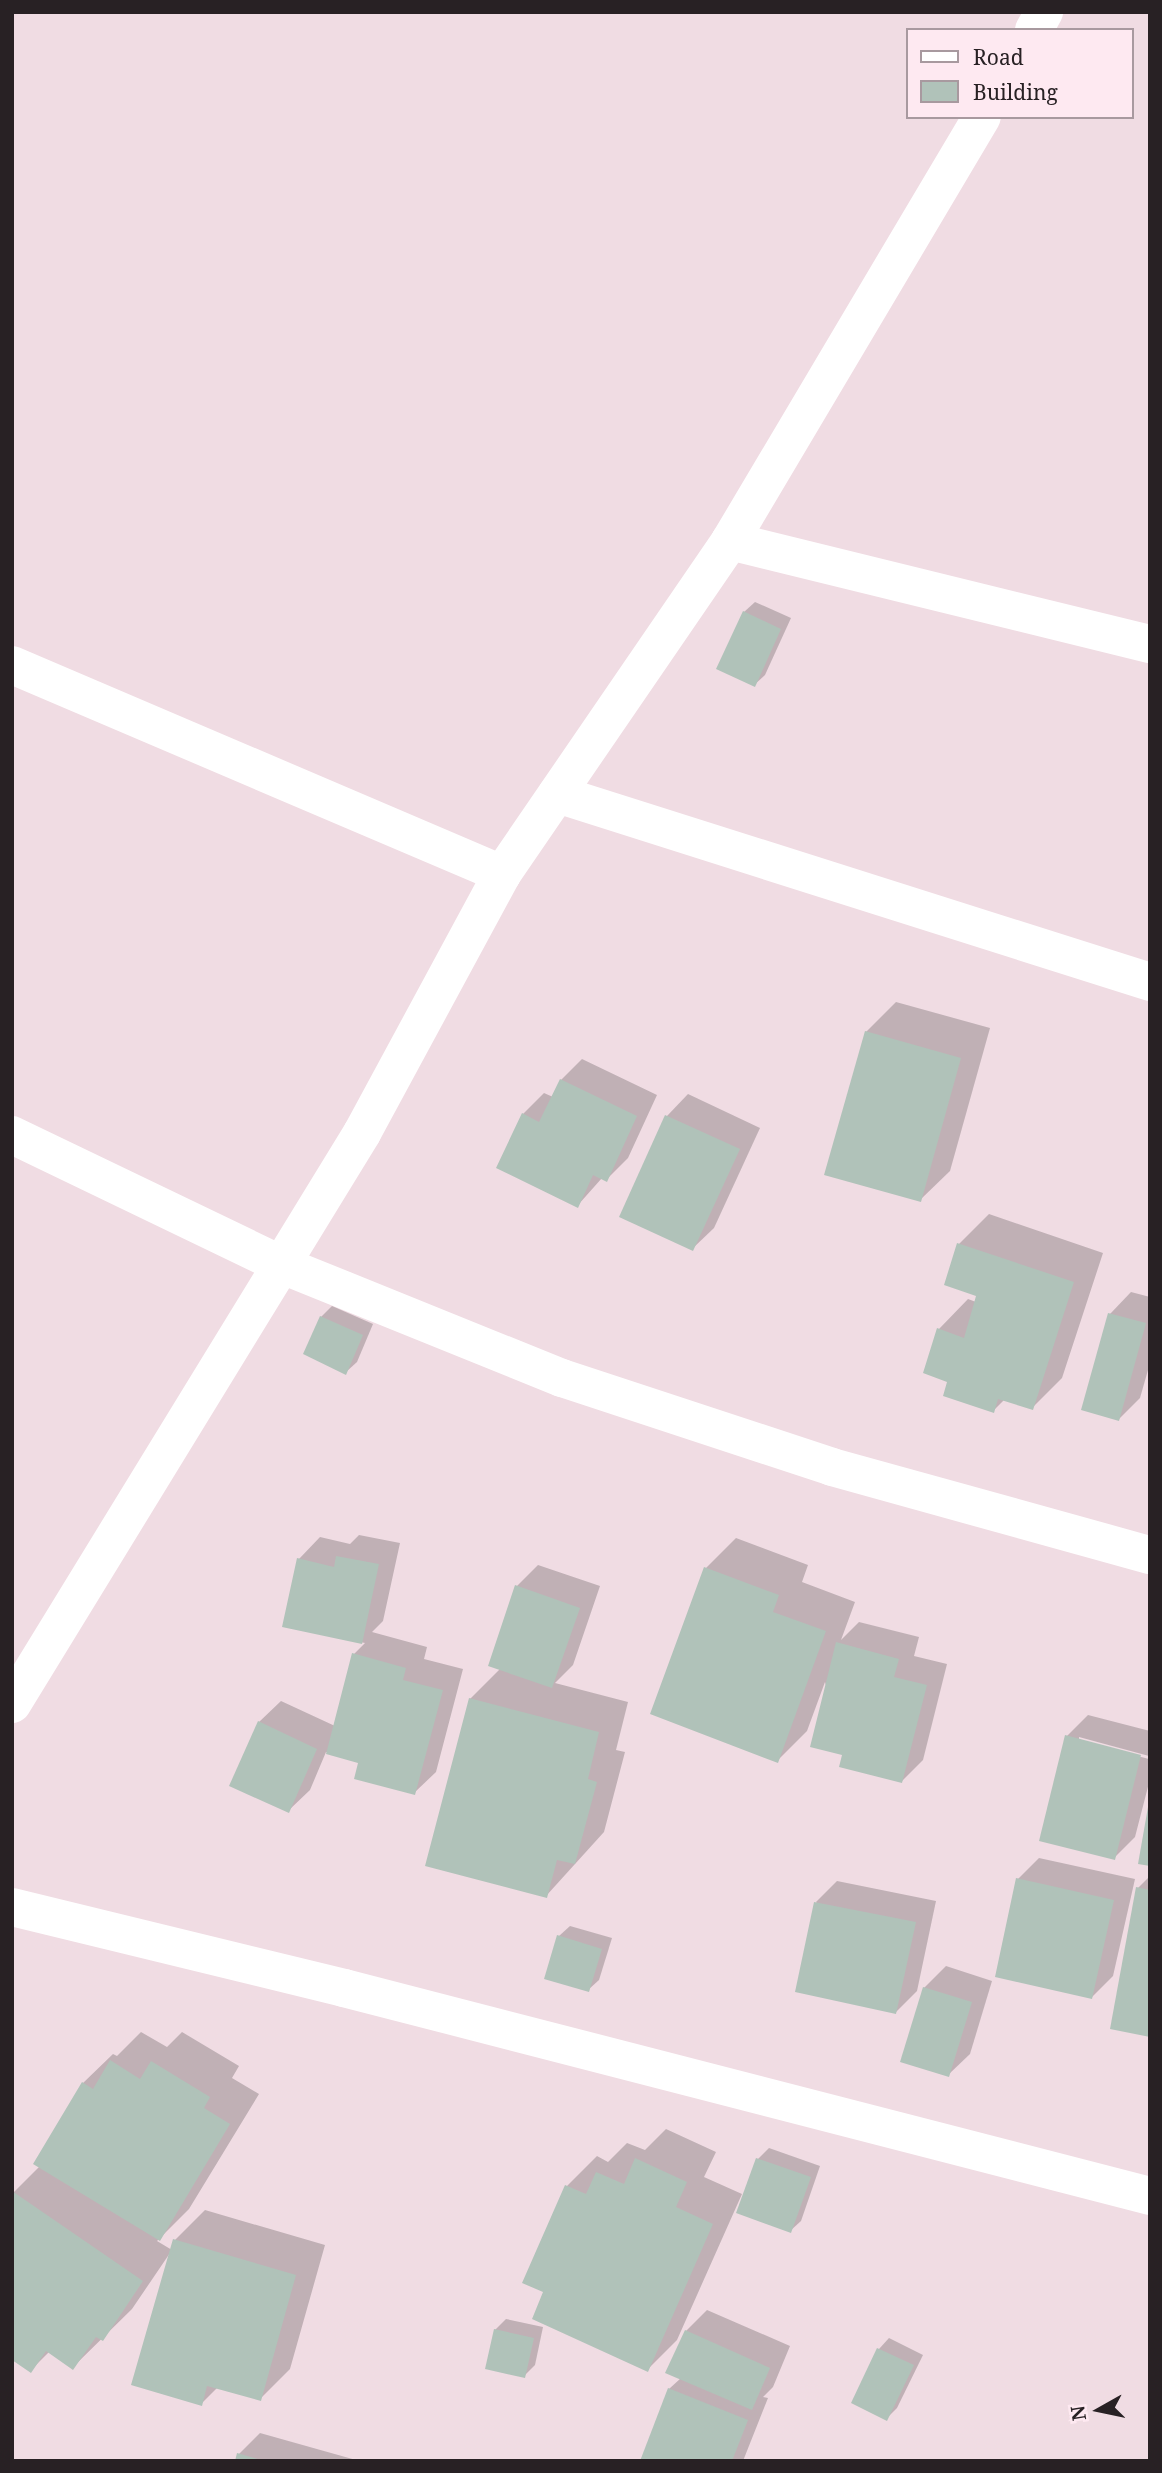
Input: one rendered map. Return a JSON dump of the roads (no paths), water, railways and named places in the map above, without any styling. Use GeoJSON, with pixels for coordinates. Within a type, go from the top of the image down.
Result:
{"type":"FeatureCollection","features":[{"type":"Feature","properties":{"kind":"street"},"geometry":{"type":"LineString","coordinates":[[1035,28],[1044,12]]}},
{"type":"Feature","properties":{"kind":"street"},"geometry":{"type":"LineString","coordinates":[[12,1704],[362,1133],[502,874],[730,541],[981,119]]}},
{"type":"Feature","properties":{"kind":"street"},"geometry":{"type":"LineString","coordinates":[[730,541],[1150,644]]}},
{"type":"Feature","properties":{"kind":"street"},"geometry":{"type":"LineString","coordinates":[[12,665],[502,874]]}},
{"type":"Feature","properties":{"kind":"street"},"geometry":{"type":"LineString","coordinates":[[557,794],[1150,982]]}},
{"type":"Feature","properties":{"kind":"street"},"geometry":{"type":"LineString","coordinates":[[12,1135],[282,1265],[562,1378],[832,1467],[1150,1555]]}},
{"type":"Feature","properties":{"kind":"street"},"geometry":{"type":"LineString","coordinates":[[12,1907],[344,1988],[1150,2196]]}}]}
